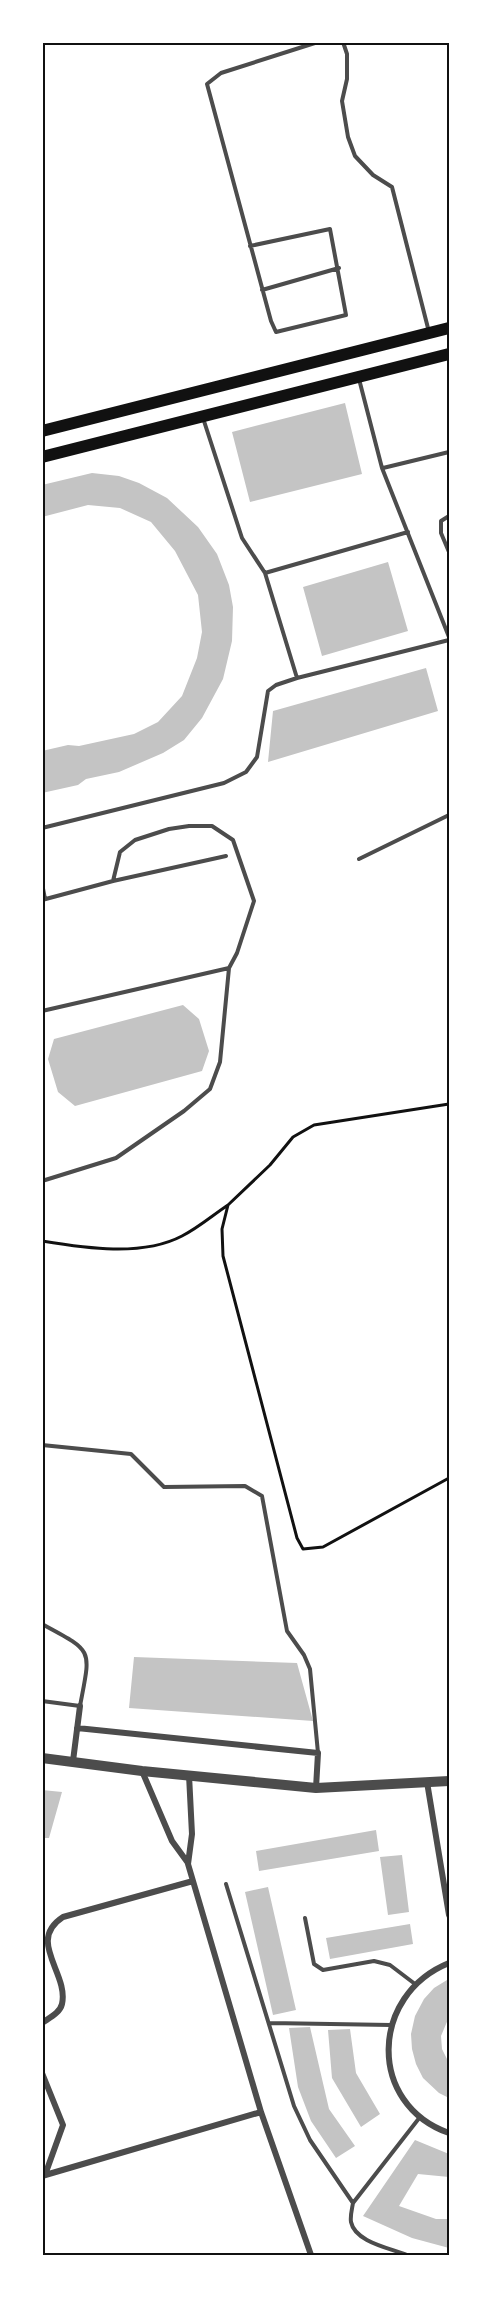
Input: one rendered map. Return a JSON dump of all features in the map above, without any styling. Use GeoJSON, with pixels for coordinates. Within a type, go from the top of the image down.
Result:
{"type":"FeatureCollection","features":[{"type":"Feature","properties":{"kind":"main road"},"geometry":{"type":"LineString","coordinates":[[42,431],[449,328]]}},
{"type":"Feature","properties":{"kind":"main road"},"geometry":{"type":"LineString","coordinates":[[42,457],[449,354]]}},
{"type":"Feature","properties":{"kind":"street"},"geometry":{"type":"LineString","coordinates":[[73,1761],[80,1706]]}},
{"type":"Feature","properties":{"kind":"street"},"geometry":{"type":"LineString","coordinates":[[77,1728],[318,1753],[316,1788]]}},
{"type":"Feature","properties":{"kind":"street"},"geometry":{"type":"LineString","coordinates":[[42,1758],[142,1771],[316,1788],[449,1781]]}},
{"type":"Feature","properties":{"kind":"street"},"geometry":{"type":"LineString","coordinates":[[142,1771],[172,1841],[188,1864],[261,2112],[311,2255]]}},
{"type":"Feature","properties":{"kind":"street"},"geometry":{"type":"LineString","coordinates":[[188,1864],[192,1834],[189,1775]]}},
{"type":"Feature","properties":{"kind":"street"},"geometry":{"type":"LineString","coordinates":[[427,1782],[449,1915]]}},
{"type":"Feature","properties":{"kind":"street"},"geometry":{"type":"LineString","coordinates":[[42,2023],[55,2014],[62,2005],[62,1989],[44,1944],[53,1923],[63,1917],[193,1881]]}},
{"type":"Feature","properties":{"kind":"street"},"geometry":{"type":"LineString","coordinates":[[449,1963],[434,1969],[415,1984],[397,2010],[391,2025],[388,2050],[392,2076],[403,2098],[420,2117],[438,2129],[449,2133]]}},
{"type":"Feature","properties":{"kind":"street"},"geometry":{"type":"LineString","coordinates":[[42,2073],[63,2125],[44,2176]]}},
{"type":"Feature","properties":{"kind":"street"},"geometry":{"type":"LineString","coordinates":[[44,2176],[261,2112]]}},
{"type":"Feature","properties":{"kind":"lane"},"geometry":{"type":"LineString","coordinates":[[250,246],[330,229],[346,315],[276,332],[262,290],[250,246],[207,84],[221,73],[318,42]]}},
{"type":"Feature","properties":{"kind":"lane"},"geometry":{"type":"LineString","coordinates":[[344,42],[347,54],[347,79],[342,101],[348,137],[361,162],[373,175],[393,187],[430,332]]}},
{"type":"Feature","properties":{"kind":"lane"},"geometry":{"type":"LineString","coordinates":[[262,290],[339,268]]}},
{"type":"Feature","properties":{"kind":"lane"},"geometry":{"type":"LineString","coordinates":[[42,828],[224,783],[246,772],[257,757],[268,691],[276,685],[449,639],[382,468],[358,376]]}},
{"type":"Feature","properties":{"kind":"lane"},"geometry":{"type":"LineString","coordinates":[[202,415],[242,538],[265,573],[297,678]]}},
{"type":"Feature","properties":{"kind":"lane"},"geometry":{"type":"LineString","coordinates":[[382,468],[449,452]]}},
{"type":"Feature","properties":{"kind":"lane"},"geometry":{"type":"LineString","coordinates":[[449,516],[441,521],[441,534],[449,552]]}},
{"type":"Feature","properties":{"kind":"lane"},"geometry":{"type":"LineString","coordinates":[[265,573],[408,532]]}},
{"type":"Feature","properties":{"kind":"lane"},"geometry":{"type":"LineString","coordinates":[[359,859],[449,815]]}},
{"type":"Feature","properties":{"kind":"lane"},"geometry":{"type":"LineString","coordinates":[[42,1181],[116,1158],[184,1111],[210,1089],[220,1062],[230,968],[254,901],[233,840],[212,826],[189,826],[168,829],[135,840],[120,852],[113,881]]}},
{"type":"Feature","properties":{"kind":"lane"},"geometry":{"type":"LineString","coordinates":[[42,883],[43,899],[226,856]]}},
{"type":"Feature","properties":{"kind":"lane"},"geometry":{"type":"LineString","coordinates":[[42,1011],[230,968]]}},
{"type":"Feature","properties":{"kind":"lane"},"geometry":{"type":"LineString","coordinates":[[42,1445],[131,1454],[164,1487],[245,1486],[262,1496],[287,1630],[304,1655],[310,1669],[318,1753]]}},
{"type":"Feature","properties":{"kind":"lane"},"geometry":{"type":"LineString","coordinates":[[42,1624],[75,1642],[84,1650],[88,1662],[80,1706],[42,1701]]}},
{"type":"Feature","properties":{"kind":"lane"},"geometry":{"type":"LineString","coordinates":[[226,1884],[294,2106],[306,2132],[353,2203]]}},
{"type":"Feature","properties":{"kind":"lane"},"geometry":{"type":"LineString","coordinates":[[305,1918],[314,1964],[319,1969],[374,1961],[390,1965],[415,1984]]}},
{"type":"Feature","properties":{"kind":"lane"},"geometry":{"type":"LineString","coordinates":[[270,2023],[391,2025]]}},
{"type":"Feature","properties":{"kind":"lane"},"geometry":{"type":"LineString","coordinates":[[407,2255],[360,2236],[353,2228],[350,2219],[353,2203],[420,2117]]}},
{"type":"Feature","properties":{"kind":"path"},"geometry":{"type":"LineString","coordinates":[[42,1241],[89,1249],[154,1247],[182,1236],[228,1205],[270,1165],[293,1137],[314,1125],[449,1104]]}},
{"type":"Feature","properties":{"kind":"path"},"geometry":{"type":"LineString","coordinates":[[228,1205],[222,1229],[223,1256],[297,1538],[303,1549],[323,1547],[449,1478]]}},
{"type":"Feature","properties":{"kind":"building"},"geometry":{"type":"Polygon","coordinates":[[[345,403],[362,474],[250,502],[232,432],[345,403]]]}},
{"type":"Feature","properties":{"kind":"building"},"geometry":{"type":"Polygon","coordinates":[[[92,473],[119,476],[139,483],[167,498],[198,527],[217,554],[229,585],[233,607],[232,641],[223,679],[202,718],[184,740],[163,753],[119,772],[86,779],[78,785],[42,793],[42,751],[68,745],[79,746],[134,734],[158,722],[182,696],[197,658],[202,632],[198,595],[175,551],[151,522],[120,508],[88,505],[42,517],[42,485],[92,473]]]}},
{"type":"Feature","properties":{"kind":"building"},"geometry":{"type":"Polygon","coordinates":[[[388,562],[408,631],[322,656],[303,587],[388,562]]]}},
{"type":"Feature","properties":{"kind":"building"},"geometry":{"type":"Polygon","coordinates":[[[426,668],[438,711],[268,762],[273,711],[426,668]]]}},
{"type":"Feature","properties":{"kind":"building"},"geometry":{"type":"Polygon","coordinates":[[[183,1005],[199,1019],[209,1051],[202,1071],[75,1106],[58,1092],[48,1059],[54,1039],[183,1005]]]}},
{"type":"Feature","properties":{"kind":"building"},"geometry":{"type":"Polygon","coordinates":[[[134,1657],[297,1663],[313,1721],[129,1708],[134,1657]]]}},
{"type":"Feature","properties":{"kind":"building"},"geometry":{"type":"Polygon","coordinates":[[[42,1790],[62,1792],[49,1838],[42,1838],[42,1790]]]}},
{"type":"Feature","properties":{"kind":"building"},"geometry":{"type":"Polygon","coordinates":[[[376,1830],[379,1851],[259,1871],[256,1851],[376,1830]]]}},
{"type":"Feature","properties":{"kind":"building"},"geometry":{"type":"Polygon","coordinates":[[[402,1855],[409,1912],[388,1915],[380,1857],[402,1855]]]}},
{"type":"Feature","properties":{"kind":"building"},"geometry":{"type":"Polygon","coordinates":[[[268,1887],[296,2010],[273,2015],[245,1892],[268,1887]]]}},
{"type":"Feature","properties":{"kind":"building"},"geometry":{"type":"Polygon","coordinates":[[[410,1924],[413,1944],[330,1959],[326,1938],[410,1924]]]}},
{"type":"Feature","properties":{"kind":"building"},"geometry":{"type":"Polygon","coordinates":[[[447,1980],[449,2017],[441,2036],[442,2049],[449,2063],[449,2098],[439,2093],[423,2078],[416,2064],[411,2034],[415,2016],[424,1999],[434,1988],[447,1980]]]}},
{"type":"Feature","properties":{"kind":"building"},"geometry":{"type":"Polygon","coordinates":[[[310,2027],[329,2109],[355,2146],[336,2158],[311,2121],[298,2087],[289,2028],[310,2027]]]}},
{"type":"Feature","properties":{"kind":"building"},"geometry":{"type":"Polygon","coordinates":[[[350,2029],[356,2073],[380,2114],[361,2127],[332,2078],[328,2030],[350,2029]]]}},
{"type":"Feature","properties":{"kind":"building"},"geometry":{"type":"Polygon","coordinates":[[[415,2140],[449,2154],[449,2177],[418,2174],[399,2206],[436,2219],[449,2219],[449,2248],[412,2238],[363,2216],[415,2140]]]}}]}
